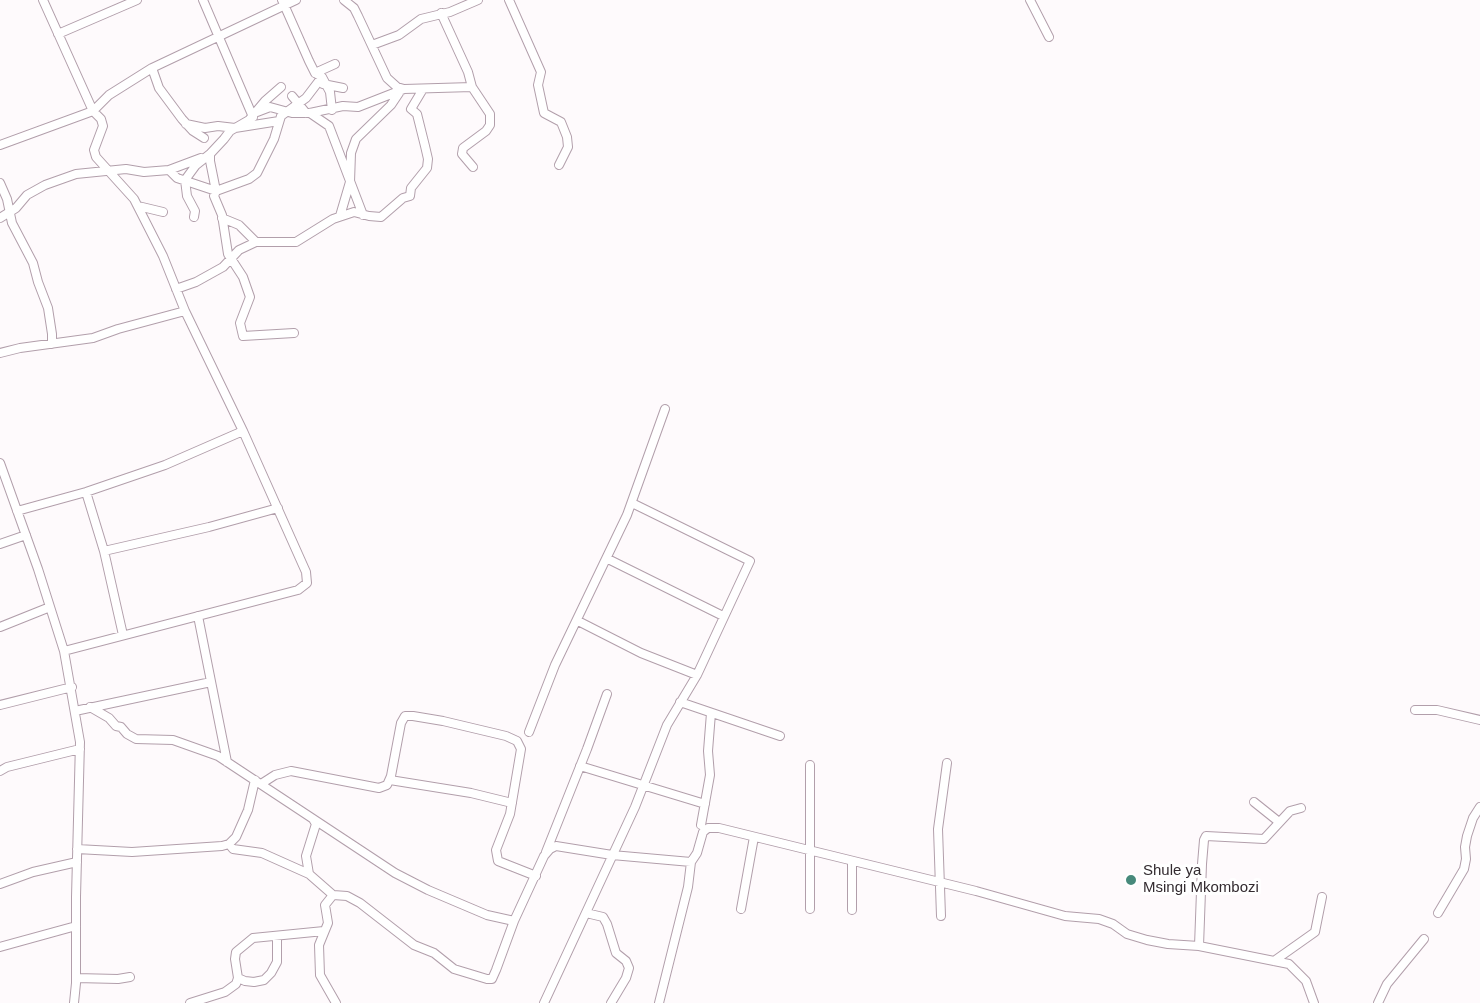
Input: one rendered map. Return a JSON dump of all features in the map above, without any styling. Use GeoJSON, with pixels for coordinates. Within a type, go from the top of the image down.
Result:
{"type":"FeatureCollection","features":[{"type":"Feature","properties":{"kind":"street"},"geometry":{"type":"LineString","coordinates":[[43,0],[93,111],[101,119],[103,126],[93,150],[96,157],[134,199],[163,256],[185,311],[278,508],[306,572],[307,583],[298,590],[64,651]]}},
{"type":"Feature","properties":{"kind":"street"},"geometry":{"type":"LineString","coordinates":[[58,34],[137,0]]}},
{"type":"Feature","properties":{"kind":"street"},"geometry":{"type":"LineString","coordinates":[[203,0],[255,115]]}},
{"type":"Feature","properties":{"kind":"street"},"geometry":{"type":"LineString","coordinates":[[0,145],[93,111],[109,95],[152,68],[283,3],[296,0]]}},
{"type":"Feature","properties":{"kind":"street"},"geometry":{"type":"LineString","coordinates":[[344,0],[351,7],[372,45],[387,78],[402,91]]}},
{"type":"Feature","properties":{"kind":"street"},"geometry":{"type":"LineString","coordinates":[[372,45],[399,35],[421,19],[441,13],[460,3],[478,0]]}},
{"type":"Feature","properties":{"kind":"street"},"geometry":{"type":"LineString","coordinates":[[509,0],[541,72],[538,85],[544,113],[561,122],[567,137],[568,147],[560,165]]}},
{"type":"Feature","properties":{"kind":"street"},"geometry":{"type":"LineString","coordinates":[[1030,0],[1049,37]]}},
{"type":"Feature","properties":{"kind":"street"},"geometry":{"type":"LineString","coordinates":[[283,3],[330,92],[332,110]]}},
{"type":"Feature","properties":{"kind":"street"},"geometry":{"type":"LineString","coordinates":[[441,13],[468,72],[472,87],[490,114],[490,125],[486,131],[463,148],[462,154],[473,167]]}},
{"type":"Feature","properties":{"kind":"street"},"geometry":{"type":"LineString","coordinates":[[169,170],[177,178],[216,191],[249,179],[257,173],[274,139],[281,116],[310,93],[315,84],[335,64]]}},
{"type":"Feature","properties":{"kind":"street"},"geometry":{"type":"LineString","coordinates":[[152,68],[159,88],[192,131],[204,138]]}},
{"type":"Feature","properties":{"kind":"street"},"geometry":{"type":"LineString","coordinates":[[321,78],[344,88]]}},
{"type":"Feature","properties":{"kind":"street"},"geometry":{"type":"LineString","coordinates":[[194,217],[195,210],[187,196],[185,180],[196,165],[210,154],[230,131],[268,104],[281,87]]}},
{"type":"Feature","properties":{"kind":"street"},"geometry":{"type":"LineString","coordinates":[[268,104],[287,112],[308,113],[343,106],[358,107],[402,91],[472,87]]}},
{"type":"Feature","properties":{"kind":"street"},"geometry":{"type":"LineString","coordinates":[[176,289],[196,282],[224,267],[239,250],[256,242],[296,242],[340,216],[354,212],[381,217],[403,198],[410,196],[411,188],[427,168],[428,159],[417,114],[411,109],[423,89]]}},
{"type":"Feature","properties":{"kind":"street"},"geometry":{"type":"LineString","coordinates":[[340,216],[350,182],[351,153],[356,139],[402,91]]}},
{"type":"Feature","properties":{"kind":"street"},"geometry":{"type":"LineString","coordinates":[[292,96],[308,113],[329,126],[363,214]]}},
{"type":"Feature","properties":{"kind":"street"},"geometry":{"type":"LineString","coordinates":[[186,124],[205,128],[218,126],[235,128],[279,121]]}},
{"type":"Feature","properties":{"kind":"street"},"geometry":{"type":"LineString","coordinates":[[210,154],[216,191],[214,196],[222,218],[227,249],[243,277],[250,297],[240,323],[243,336],[294,333]]}},
{"type":"Feature","properties":{"kind":"street"},"geometry":{"type":"LineString","coordinates":[[0,218],[16,208],[27,195],[45,185],[76,174],[126,169],[144,172],[169,170],[210,154]]}},
{"type":"Feature","properties":{"kind":"street"},"geometry":{"type":"LineString","coordinates":[[0,183],[7,199],[12,223],[33,263],[48,308],[52,344]]}},
{"type":"Feature","properties":{"kind":"street"},"geometry":{"type":"LineString","coordinates":[[138,206],[163,212]]}},
{"type":"Feature","properties":{"kind":"street"},"geometry":{"type":"LineString","coordinates":[[222,218],[239,225],[256,242]]}},
{"type":"Feature","properties":{"kind":"street"},"geometry":{"type":"LineString","coordinates":[[0,353],[93,338],[185,311]]}},
{"type":"Feature","properties":{"kind":"street"},"geometry":{"type":"LineString","coordinates":[[529,732],[544,690],[608,559],[632,503],[665,409]]}},
{"type":"Feature","properties":{"kind":"street"},"geometry":{"type":"LineString","coordinates":[[17,511],[86,492],[165,465],[243,431]]}},
{"type":"Feature","properties":{"kind":"street"},"geometry":{"type":"LineString","coordinates":[[0,463],[50,607],[64,651],[72,687],[80,749],[74,1003]]}},
{"type":"Feature","properties":{"kind":"street"},"geometry":{"type":"LineString","coordinates":[[86,492],[104,551],[123,635]]}},
{"type":"Feature","properties":{"kind":"street"},"geometry":{"type":"LineString","coordinates":[[544,1003],[644,785],[667,725],[697,675],[750,561],[632,503]]}},
{"type":"Feature","properties":{"kind":"street"},"geometry":{"type":"LineString","coordinates":[[104,551],[209,527],[278,508]]}},
{"type":"Feature","properties":{"kind":"street"},"geometry":{"type":"LineString","coordinates":[[0,544],[26,535]]}},
{"type":"Feature","properties":{"kind":"street"},"geometry":{"type":"LineString","coordinates":[[608,559],[723,616]]}},
{"type":"Feature","properties":{"kind":"street"},"geometry":{"type":"LineString","coordinates":[[0,627],[50,607]]}},
{"type":"Feature","properties":{"kind":"street"},"geometry":{"type":"LineString","coordinates":[[198,616],[227,762]]}},
{"type":"Feature","properties":{"kind":"street"},"geometry":{"type":"LineString","coordinates":[[578,621],[641,653],[697,675]]}},
{"type":"Feature","properties":{"kind":"street"},"geometry":{"type":"LineString","coordinates":[[75,711],[211,682]]}},
{"type":"Feature","properties":{"kind":"street"},"geometry":{"type":"LineString","coordinates":[[0,705],[72,687]]}},
{"type":"Feature","properties":{"kind":"street"},"geometry":{"type":"LineString","coordinates":[[229,844],[233,849],[262,853],[309,874],[333,895],[347,896],[360,903],[414,945],[434,953],[454,969],[492,979],[514,921],[536,876],[607,694]]}},
{"type":"Feature","properties":{"kind":"street"},"geometry":{"type":"LineString","coordinates":[[680,702],[780,736]]}},
{"type":"Feature","properties":{"kind":"street"},"geometry":{"type":"LineString","coordinates":[[90,707],[109,718],[116,726],[121,727],[136,739],[172,740],[218,756],[395,873],[487,915],[514,921]]}},
{"type":"Feature","properties":{"kind":"street"},"geometry":{"type":"LineString","coordinates":[[1415,710],[1437,710],[1480,720]]}},
{"type":"Feature","properties":{"kind":"street"},"geometry":{"type":"LineString","coordinates":[[701,825],[710,776],[708,751],[711,713]]}},
{"type":"Feature","properties":{"kind":"street"},"geometry":{"type":"LineString","coordinates":[[77,849],[132,852],[229,844],[236,837],[258,782],[291,771],[379,788],[387,785],[390,780],[401,723],[405,716],[413,716],[488,732],[517,741],[522,749],[510,814],[496,850],[498,861],[536,876]]}},
{"type":"Feature","properties":{"kind":"street"},"geometry":{"type":"LineString","coordinates":[[0,771],[7,767],[80,749]]}},
{"type":"Feature","properties":{"kind":"street"},"geometry":{"type":"LineString","coordinates":[[941,916],[938,829],[947,763]]}},
{"type":"Feature","properties":{"kind":"street"},"geometry":{"type":"LineString","coordinates":[[810,765],[810,909]]}},
{"type":"Feature","properties":{"kind":"street"},"geometry":{"type":"LineString","coordinates":[[580,766],[705,804]]}},
{"type":"Feature","properties":{"kind":"street"},"geometry":{"type":"LineString","coordinates":[[390,780],[471,793],[512,803]]}},
{"type":"Feature","properties":{"kind":"street"},"geometry":{"type":"LineString","coordinates":[[1254,802],[1279,822]]}},
{"type":"Feature","properties":{"kind":"street"},"geometry":{"type":"LineString","coordinates":[[1438,913],[1464,869],[1467,836],[1473,818],[1480,807]]}},
{"type":"Feature","properties":{"kind":"street"},"geometry":{"type":"LineString","coordinates":[[1199,946],[1202,864],[1206,836],[1264,839],[1290,811],[1301,808]]}},
{"type":"Feature","properties":{"kind":"street"},"geometry":{"type":"LineString","coordinates":[[309,874],[306,856],[316,825],[312,818]]}},
{"type":"Feature","properties":{"kind":"street"},"geometry":{"type":"LineString","coordinates":[[659,1003],[688,887],[692,862],[703,832],[708,828],[719,828],[939,882],[1065,916],[1099,919],[1113,924],[1127,934],[1148,940],[1199,946],[1289,964],[1306,981],[1314,1003]]}},
{"type":"Feature","properties":{"kind":"street"},"geometry":{"type":"LineString","coordinates":[[741,909],[754,837]]}},
{"type":"Feature","properties":{"kind":"street"},"geometry":{"type":"LineString","coordinates":[[544,856],[556,846],[612,855],[692,862]]}},
{"type":"Feature","properties":{"kind":"street"},"geometry":{"type":"LineString","coordinates":[[0,884],[33,872],[77,861]]}},
{"type":"Feature","properties":{"kind":"street"},"geometry":{"type":"LineString","coordinates":[[852,861],[852,910]]}},
{"type":"Feature","properties":{"kind":"street"},"geometry":{"type":"LineString","coordinates":[[333,895],[325,905],[328,923],[319,945],[320,975],[336,1003]]}},
{"type":"Feature","properties":{"kind":"street"},"geometry":{"type":"LineString","coordinates":[[1274,961],[1316,932],[1322,897]]}},
{"type":"Feature","properties":{"kind":"street"},"geometry":{"type":"LineString","coordinates":[[586,913],[603,917],[616,953],[626,961],[630,968],[611,1003]]}},
{"type":"Feature","properties":{"kind":"street"},"geometry":{"type":"LineString","coordinates":[[0,947],[76,926]]}},
{"type":"Feature","properties":{"kind":"street"},"geometry":{"type":"LineString","coordinates":[[190,1003],[231,989],[236,984],[238,978],[236,952],[253,938],[324,931]]}},
{"type":"Feature","properties":{"kind":"street"},"geometry":{"type":"LineString","coordinates":[[238,978],[254,982],[264,980],[271,973],[277,962],[277,936]]}},
{"type":"Feature","properties":{"kind":"street"},"geometry":{"type":"LineString","coordinates":[[1378,1003],[1387,984],[1424,939]]}},
{"type":"Feature","properties":{"kind":"street"},"geometry":{"type":"LineString","coordinates":[[76,978],[118,979],[130,976]]}},
{"type":"Feature","properties":{"kind":"place","name":"Shule ya Msingi Mkombozi"},"geometry":{"type":"Point","coordinates":[1131,880]}}]}
